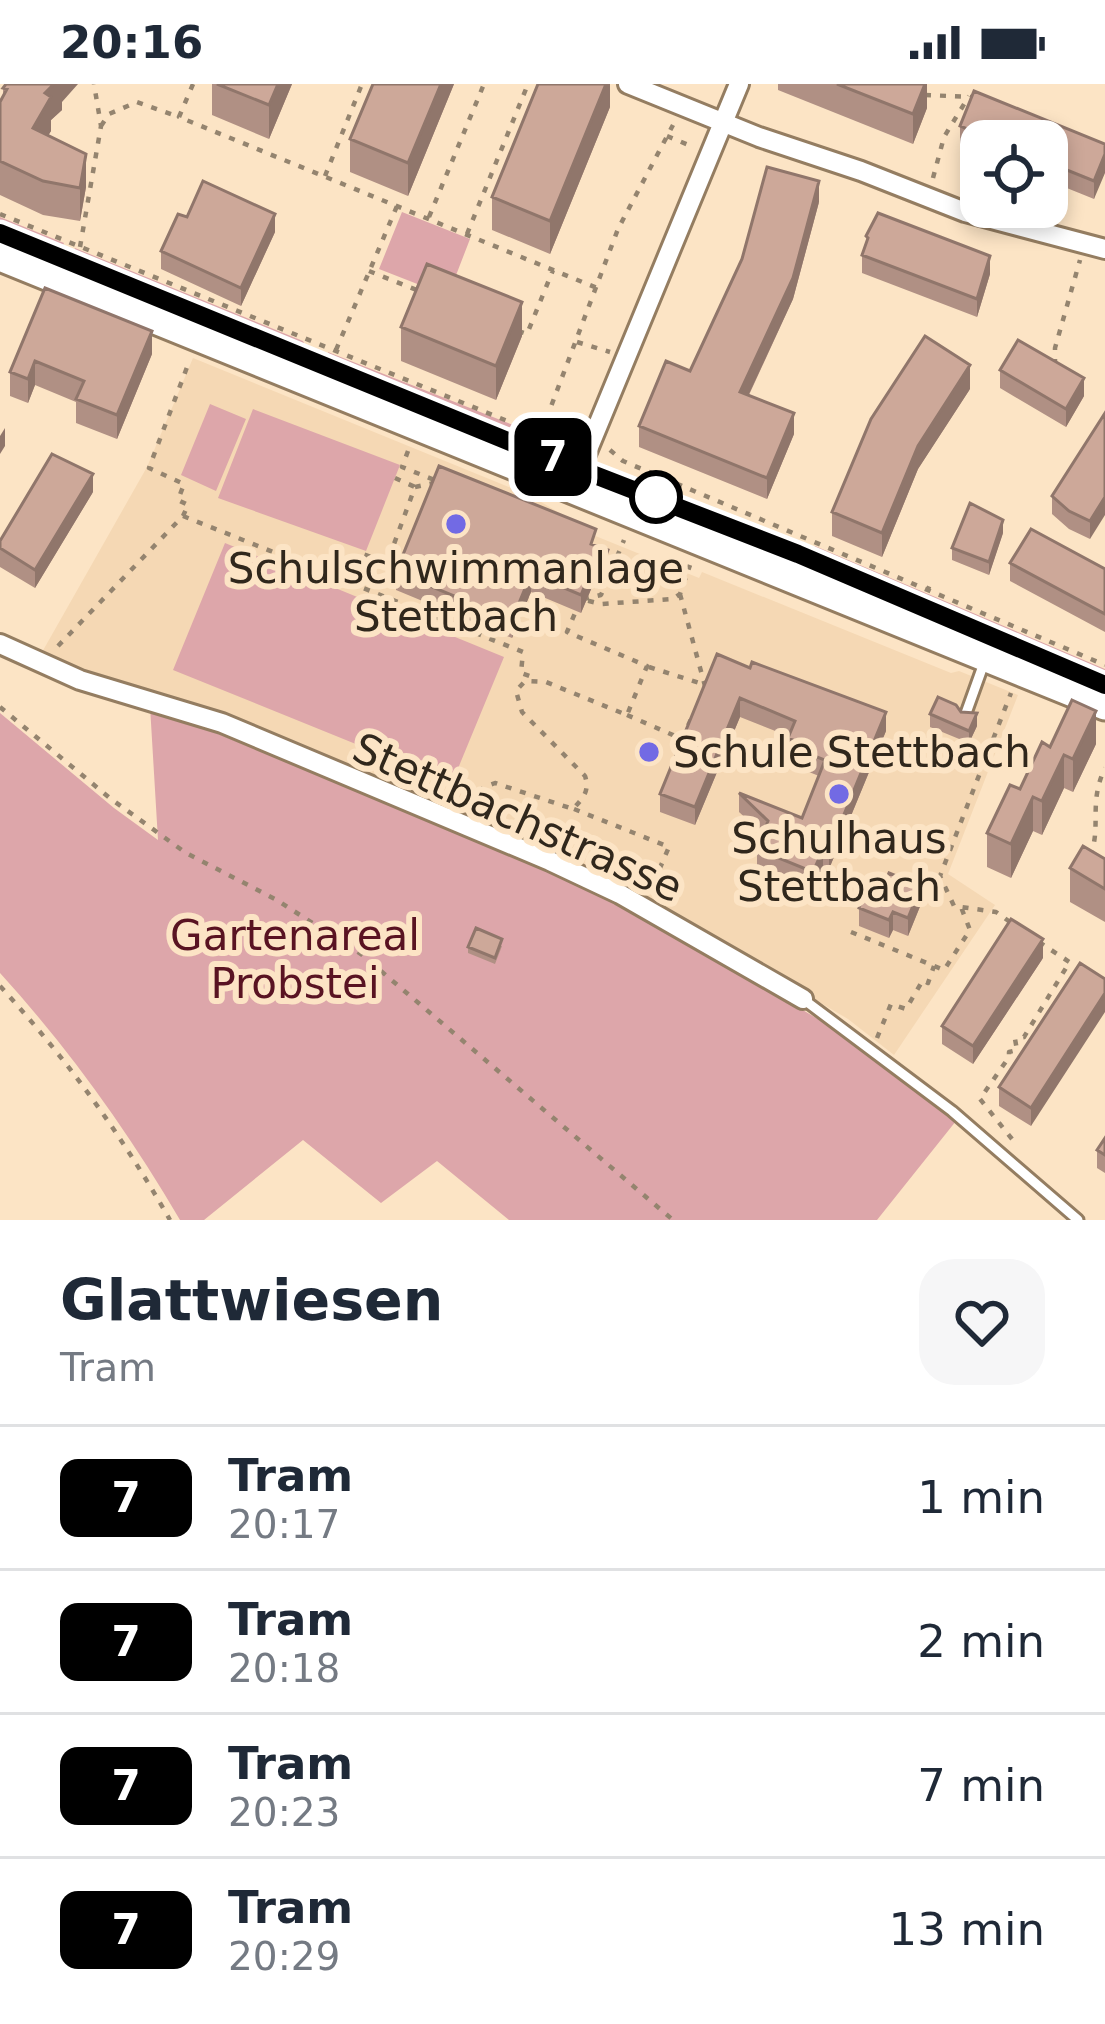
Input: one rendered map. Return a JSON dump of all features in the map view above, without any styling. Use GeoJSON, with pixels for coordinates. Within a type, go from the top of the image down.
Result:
{"type":"FeatureCollection","features":[{"type":"Feature","properties":{"kind":"street"},"geometry":{"type":"LineString","coordinates":[[628,84],[965,212],[1105,249]]}},
{"type":"Feature","properties":{"kind":"street"},"geometry":{"type":"LineString","coordinates":[[572,488],[739,84]]}},
{"type":"Feature","properties":{"kind":"street"},"geometry":{"type":"LineString","coordinates":[[0,257],[1105,706]]}},
{"type":"Feature","properties":{"kind":"street","name":"Stettbachstrasse"},"geometry":{"type":"LineString","coordinates":[[0,644],[45,667],[222,723],[550,861],[803,999]]}},
{"type":"Feature","properties":{"kind":"lane"},"geometry":{"type":"LineString","coordinates":[[965,716],[986,658]]}},
{"type":"Feature","properties":{"kind":"lane","name":"Stettbachstrasse"},"geometry":{"type":"LineString","coordinates":[[803,999],[1022,1168],[1078,1220]]}},
{"type":"Feature","properties":{"kind":"path"},"geometry":{"type":"LineString","coordinates":[[80,247],[101,126],[94,84]]}},
{"type":"Feature","properties":{"kind":"path"},"geometry":{"type":"LineString","coordinates":[[179,116],[193,84]]}},
{"type":"Feature","properties":{"kind":"path"},"geometry":{"type":"LineString","coordinates":[[325,176],[362,84]]}},
{"type":"Feature","properties":{"kind":"path"},"geometry":{"type":"LineString","coordinates":[[429,219],[484,84]]}},
{"type":"Feature","properties":{"kind":"path"},"geometry":{"type":"LineString","coordinates":[[467,233],[528,84]]}},
{"type":"Feature","properties":{"kind":"path"},"geometry":{"type":"LineString","coordinates":[[908,95],[973,97],[944,137],[932,182]]}},
{"type":"Feature","properties":{"kind":"path"},"geometry":{"type":"LineString","coordinates":[[101,126],[122,106],[137,102],[597,288]]}},
{"type":"Feature","properties":{"kind":"path"},"geometry":{"type":"LineString","coordinates":[[541,433],[618,229],[676,120]]}},
{"type":"Feature","properties":{"kind":"path"},"geometry":{"type":"LineString","coordinates":[[667,136],[691,146]]}},
{"type":"Feature","properties":{"kind":"path"},"geometry":{"type":"LineString","coordinates":[[336,351],[397,206]]}},
{"type":"Feature","properties":{"kind":"path"},"geometry":{"type":"LineString","coordinates":[[0,214],[541,433],[578,438]]}},
{"type":"Feature","properties":{"kind":"path"},"geometry":{"type":"LineString","coordinates":[[1055,380],[1055,348],[1081,255]]}},
{"type":"Feature","properties":{"kind":"path"},"geometry":{"type":"LineString","coordinates":[[507,326],[527,334],[553,270]]}},
{"type":"Feature","properties":{"kind":"path"},"geometry":{"type":"LineString","coordinates":[[369,271],[428,295]]}},
{"type":"Feature","properties":{"kind":"path"},"geometry":{"type":"LineString","coordinates":[[577,342],[626,358]]}},
{"type":"Feature","properties":{"kind":"path"},"geometry":{"type":"LineString","coordinates":[[45,667],[63,637],[183,516],[188,505],[178,500],[184,484],[149,468],[192,353]]}},
{"type":"Feature","properties":{"kind":"path"},"geometry":{"type":"LineString","coordinates":[[608,448],[654,477],[1105,665]]}},
{"type":"Feature","properties":{"kind":"path"},"geometry":{"type":"LineString","coordinates":[[394,478],[415,487],[440,482],[402,467],[408,450]]}},
{"type":"Feature","properties":{"kind":"path"},"geometry":{"type":"LineString","coordinates":[[338,578],[344,565],[356,569],[363,554],[387,563],[415,487]]}},
{"type":"Feature","properties":{"kind":"path"},"geometry":{"type":"LineString","coordinates":[[183,516],[524,652],[521,673],[682,739],[706,686],[680,594]]}},
{"type":"Feature","properties":{"kind":"path"},"geometry":{"type":"LineString","coordinates":[[581,599],[602,596],[624,540]]}},
{"type":"Feature","properties":{"kind":"path"},"geometry":{"type":"LineString","coordinates":[[564,593],[601,604],[673,599],[680,594],[691,565]]}},
{"type":"Feature","properties":{"kind":"path"},"geometry":{"type":"LineString","coordinates":[[927,592],[932,579]]}},
{"type":"Feature","properties":{"kind":"path"},"geometry":{"type":"LineString","coordinates":[[581,599],[567,632],[706,686]]}},
{"type":"Feature","properties":{"kind":"path"},"geometry":{"type":"LineString","coordinates":[[627,715],[647,666]]}},
{"type":"Feature","properties":{"kind":"path"},"geometry":{"type":"LineString","coordinates":[[546,682],[519,684],[517,702],[585,776],[588,788],[573,809]]}},
{"type":"Feature","properties":{"kind":"path"},"geometry":{"type":"LineString","coordinates":[[1013,688],[940,877],[954,906],[996,912],[1014,924]]}},
{"type":"Feature","properties":{"kind":"path"},"geometry":{"type":"LineString","coordinates":[[0,707],[111,800],[186,853],[275,899],[362,954],[673,1220]]}},
{"type":"Feature","properties":{"kind":"path"},"geometry":{"type":"LineString","coordinates":[[1086,864],[1094,846],[1094,790],[1105,768]]}},
{"type":"Feature","properties":{"kind":"path"},"geometry":{"type":"LineString","coordinates":[[458,824],[475,796],[495,783],[669,847],[643,908]]}},
{"type":"Feature","properties":{"kind":"path"},"geometry":{"type":"LineString","coordinates":[[851,932],[944,970],[970,930],[961,907]]}},
{"type":"Feature","properties":{"kind":"path"},"geometry":{"type":"LineString","coordinates":[[1033,937],[1087,974]]}},
{"type":"Feature","properties":{"kind":"path"},"geometry":{"type":"LineString","coordinates":[[1022,1168],[1027,1159],[980,1099],[1009,1052],[1017,1049],[1015,1039],[1024,1036],[1069,962]]}},
{"type":"Feature","properties":{"kind":"path"},"geometry":{"type":"LineString","coordinates":[[872,1050],[891,1004],[906,1009],[923,980],[928,982],[934,966]]}},
{"type":"Feature","properties":{"kind":"path"},"geometry":{"type":"LineString","coordinates":[[0,986],[64,1057],[126,1144],[170,1220]]}},
{"type":"Feature","properties":{"kind":"shaded area","name":"Schule Stettbach"},"geometry":{"type":"Polygon","coordinates":[[[193,358],[531,496],[563,515],[561,522],[1018,695],[948,874],[995,905],[894,1055],[848,1019],[623,887],[155,692],[82,674],[41,654],[147,467],[193,358]]]}},
{"type":"Feature","properties":{"kind":"green space"},"geometry":{"type":"Polygon","coordinates":[[[402,212],[470,239],[448,296],[379,269],[402,212]]]}},
{"type":"Feature","properties":{"kind":"green space"},"geometry":{"type":"Polygon","coordinates":[[[0,217],[64,243],[54,266],[0,242],[0,217]]]}},
{"type":"Feature","properties":{"kind":"green space"},"geometry":{"type":"Polygon","coordinates":[[[75,248],[304,343],[281,355],[79,277],[80,271],[67,267],[75,248]]]}},
{"type":"Feature","properties":{"kind":"green space"},"geometry":{"type":"Polygon","coordinates":[[[328,352],[574,449],[561,464],[549,464],[334,377],[328,352]]]}},
{"type":"Feature","properties":{"kind":"green space"},"geometry":{"type":"Polygon","coordinates":[[[210,404],[246,419],[216,491],[181,475],[210,404]]]}},
{"type":"Feature","properties":{"kind":"green space"},"geometry":{"type":"Polygon","coordinates":[[[253,409],[400,465],[366,551],[218,498],[253,409]]]}},
{"type":"Feature","properties":{"kind":"green space"},"geometry":{"type":"Polygon","coordinates":[[[225,543],[504,657],[452,783],[173,670],[225,543]]]}},
{"type":"Feature","properties":{"kind":"green space"},"geometry":{"type":"Polygon","coordinates":[[[815,546],[1105,669],[1105,691],[805,568],[815,546]]]}},
{"type":"Feature","properties":{"kind":"green space","name":"Gartenareal Probstei"},"geometry":{"type":"Polygon","coordinates":[[[150,706],[616,900],[840,1032],[956,1121],[877,1220],[509,1220],[437,1161],[381,1203],[303,1140],[204,1220],[180,1220],[96,1092],[0,973],[0,713],[158,840],[150,706]]]}},
{"type":"Feature","properties":{"kind":"building"},"geometry":{"type":"Polygon","coordinates":[[[6,84],[54,84],[45,93],[51,97],[33,128],[86,154],[80,188],[43,181],[0,161],[0,102],[6,84]]]}},
{"type":"Feature","properties":{"kind":"building"},"geometry":{"type":"Polygon","coordinates":[[[217,84],[278,84],[269,105],[217,84]]]}},
{"type":"Feature","properties":{"kind":"building"},"geometry":{"type":"Polygon","coordinates":[[[373,84],[441,84],[408,163],[350,139],[373,84]]]}},
{"type":"Feature","properties":{"kind":"building"},"geometry":{"type":"Polygon","coordinates":[[[538,84],[606,84],[550,221],[492,197],[538,84]]]}},
{"type":"Feature","properties":{"kind":"building"},"geometry":{"type":"Polygon","coordinates":[[[837,84],[925,84],[913,114],[837,84]]]}},
{"type":"Feature","properties":{"kind":"building"},"geometry":{"type":"Polygon","coordinates":[[[974,91],[1046,120],[962,120],[974,91]]]}},
{"type":"Feature","properties":{"kind":"building"},"geometry":{"type":"Polygon","coordinates":[[[1068,129],[1105,144],[1094,181],[1068,170],[1068,129]]]}},
{"type":"Feature","properties":{"kind":"building"},"geometry":{"type":"Polygon","coordinates":[[[767,167],[819,181],[793,278],[740,392],[794,413],[767,478],[639,426],[666,361],[690,371],[742,259],[767,167]]]}},
{"type":"Feature","properties":{"kind":"building"},"geometry":{"type":"Polygon","coordinates":[[[203,181],[275,214],[241,288],[161,251],[178,214],[187,217],[203,181]]]}},
{"type":"Feature","properties":{"kind":"building"},"geometry":{"type":"Polygon","coordinates":[[[878,213],[990,256],[977,299],[862,255],[878,213]]]}},
{"type":"Feature","properties":{"kind":"building"},"geometry":{"type":"Polygon","coordinates":[[[427,264],[522,302],[496,366],[401,327],[427,264]]]}},
{"type":"Feature","properties":{"kind":"building"},"geometry":{"type":"Polygon","coordinates":[[[45,288],[152,331],[117,415],[76,399],[84,381],[35,361],[28,379],[10,372],[45,288]]]}},
{"type":"Feature","properties":{"kind":"building"},"geometry":{"type":"Polygon","coordinates":[[[925,336],[970,365],[918,446],[882,533],[832,512],[871,419],[925,336]]]}},
{"type":"Feature","properties":{"kind":"building"},"geometry":{"type":"Polygon","coordinates":[[[1018,340],[1084,378],[1066,409],[1000,370],[1018,340]]]}},
{"type":"Feature","properties":{"kind":"building"},"geometry":{"type":"Polygon","coordinates":[[[1105,413],[1105,497],[1090,521],[1052,496],[1105,413]]]}},
{"type":"Feature","properties":{"kind":"building"},"geometry":{"type":"Polygon","coordinates":[[[52,454],[93,474],[35,570],[0,548],[0,541],[52,454]]]}},
{"type":"Feature","properties":{"kind":"building"},"geometry":{"type":"Polygon","coordinates":[[[439,466],[596,529],[591,544],[608,550],[600,571],[592,568],[581,595],[531,574],[512,620],[396,572],[439,466]]]}},
{"type":"Feature","properties":{"kind":"building"},"geometry":{"type":"Polygon","coordinates":[[[970,503],[1003,520],[989,562],[952,548],[970,503]]]}},
{"type":"Feature","properties":{"kind":"building"},"geometry":{"type":"Polygon","coordinates":[[[1031,529],[1105,569],[1105,614],[1010,563],[1031,529]]]}},
{"type":"Feature","properties":{"kind":"building","name":"Schulhaus Stettbach"},"geometry":{"type":"Polygon","coordinates":[[[717,654],[750,668],[752,662],[886,712],[829,851],[823,849],[813,872],[757,849],[768,821],[739,793],[802,818],[825,760],[788,738],[795,721],[740,698],[695,807],[660,794],[717,654]]]}},
{"type":"Feature","properties":{"kind":"building"},"geometry":{"type":"Polygon","coordinates":[[[938,697],[961,712],[977,713],[969,731],[930,714],[938,697]]]}},
{"type":"Feature","properties":{"kind":"building"},"geometry":{"type":"Polygon","coordinates":[[[1072,700],[1096,711],[1073,759],[1064,755],[1042,801],[1033,797],[1011,844],[987,833],[1010,785],[1020,789],[1042,742],[1050,747],[1072,700]]]}},
{"type":"Feature","properties":{"kind":"building"},"geometry":{"type":"Polygon","coordinates":[[[1083,846],[1105,859],[1105,889],[1070,868],[1083,846]]]}},
{"type":"Feature","properties":{"kind":"building"},"geometry":{"type":"Polygon","coordinates":[[[889,873],[921,886],[908,918],[893,912],[889,920],[859,908],[867,886],[881,892],[889,873]]]}},
{"type":"Feature","properties":{"kind":"building"},"geometry":{"type":"Polygon","coordinates":[[[1011,919],[1043,939],[973,1046],[942,1026],[1011,919]]]}},
{"type":"Feature","properties":{"kind":"building"},"geometry":{"type":"Polygon","coordinates":[[[476,928],[502,939],[495,958],[468,947],[476,928]]]}},
{"type":"Feature","properties":{"kind":"building"},"geometry":{"type":"Polygon","coordinates":[[[1080,963],[1105,979],[1105,993],[1031,1108],[999,1087],[1080,963]]]}},
{"type":"Feature","properties":{"kind":"tram line"},"geometry":{"type":"LineString","coordinates":[[0,223],[515,434],[660,488],[1105,675]]}},
{"type":"Feature","properties":{"kind":"tram line","name":"7"},"geometry":{"type":"LineString","coordinates":[[0,233],[798,554],[1105,685]]}},
{"type":"Feature","properties":{"kind":"place","name":"Schulschwimmanlage Stettbach"},"geometry":{"type":"Point","coordinates":[456,524]}},
{"type":"Feature","properties":{"kind":"place","name":"Schule Stettbach"},"geometry":{"type":"Point","coordinates":[649,752]}},
{"type":"Feature","properties":{"kind":"place","name":"Schulhaus Stettbach"},"geometry":{"type":"Point","coordinates":[839,794]}}]}
